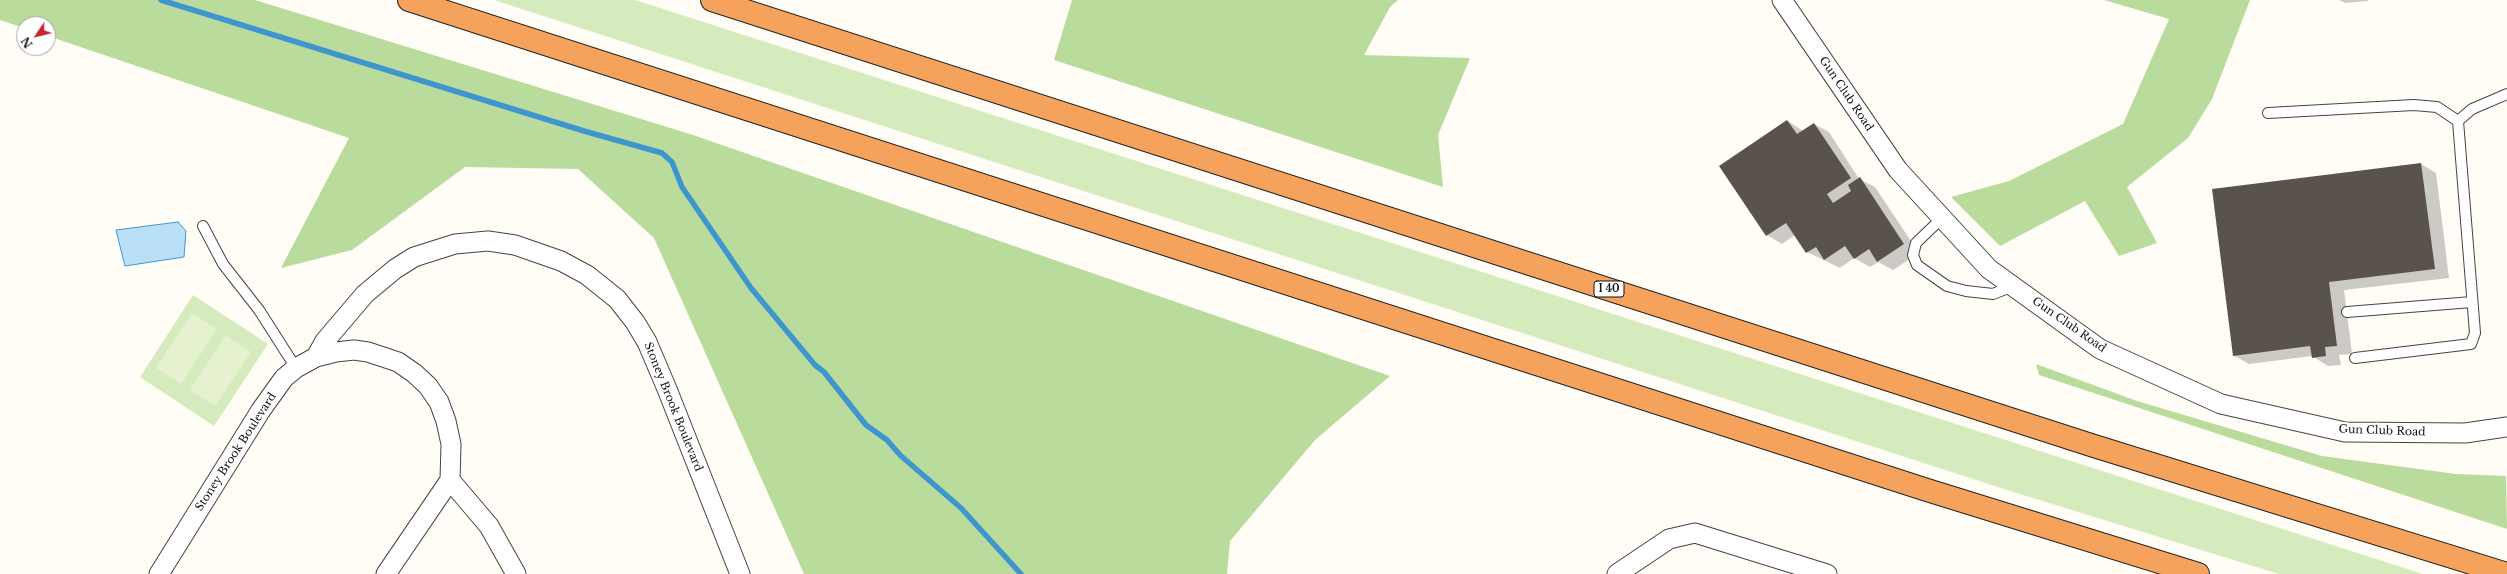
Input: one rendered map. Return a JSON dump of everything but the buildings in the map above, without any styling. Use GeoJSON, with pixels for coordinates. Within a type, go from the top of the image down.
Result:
{"type":"FeatureCollection","features":[{"type":"Feature","properties":{"kind":"highway"},"geometry":{"type":"LineString","coordinates":[[409,0],[1935,493],[2198,574]]}},
{"type":"Feature","properties":{"kind":"highway","name":"I 40"},"geometry":{"type":"LineString","coordinates":[[712,0],[2087,444],[2506,574]]}},
{"type":"Feature","properties":{"kind":"street","name":"Gun Club Road"},"geometry":{"type":"LineString","coordinates":[[1782,0],[1898,170],[1988,269],[2100,349],[2221,404],[2346,432],[2465,433],[2507,427]]}},
{"type":"Feature","properties":{"kind":"street","name":"Stoney Brook Boulevard"},"geometry":{"type":"LineString","coordinates":[[159,574],[261,410],[284,378],[296,368],[316,357],[325,341],[365,294],[395,269],[414,257],[455,244],[488,241],[515,245],[561,261],[587,275],[617,299],[648,342],[740,574]]}},
{"type":"Feature","properties":{"kind":"street"},"geometry":{"type":"LineString","coordinates":[[316,357],[336,352],[368,352],[398,362],[414,373],[439,402],[446,421],[451,444],[450,480],[386,574]]}},
{"type":"Feature","properties":{"kind":"street"},"geometry":{"type":"LineString","coordinates":[[450,480],[489,526],[516,574]]}},
{"type":"Feature","properties":{"kind":"street"},"geometry":{"type":"LineString","coordinates":[[1617,574],[1670,539],[1695,533],[1827,574]]}},
{"type":"Feature","properties":{"kind":"lane"},"geometry":{"type":"LineString","coordinates":[[2458,121],[2472,110],[2507,94]]}},
{"type":"Feature","properties":{"kind":"lane"},"geometry":{"type":"LineString","coordinates":[[2268,113],[2414,105],[2437,107],[2458,121]]}},
{"type":"Feature","properties":{"kind":"lane"},"geometry":{"type":"LineString","coordinates":[[2355,358],[2471,344],[2475,333],[2458,121]]}},
{"type":"Feature","properties":{"kind":"lane"},"geometry":{"type":"LineString","coordinates":[[1942,218],[1916,243],[1913,255],[1917,265],[1947,286],[1966,291],[1992,294],[2013,286]]}},
{"type":"Feature","properties":{"kind":"lane"},"geometry":{"type":"LineString","coordinates":[[203,226],[222,264],[259,310],[296,368]]}},
{"type":"Feature","properties":{"kind":"lane"},"geometry":{"type":"LineString","coordinates":[[2347,312],[2472,302]]}},
{"type":"Feature","properties":{"kind":"green space"},"geometry":{"type":"Polygon","coordinates":[[[0,0],[255,0],[693,135],[1390,376],[1315,440],[1230,541],[1227,574],[804,574],[654,238],[578,169],[465,167],[352,250],[281,268],[349,138],[56,39],[56,16],[16,16],[16,25],[0,20],[0,0]]]}},
{"type":"Feature","properties":{"kind":"green space"},"geometry":{"type":"Polygon","coordinates":[[[494,0],[635,0],[2423,574],[2279,574],[2007,490],[494,0]]]}},
{"type":"Feature","properties":{"kind":"green space"},"geometry":{"type":"Polygon","coordinates":[[[1072,0],[1398,0],[1390,7],[1364,55],[1470,58],[1438,135],[1443,187],[1054,60],[1072,0]]]}},
{"type":"Feature","properties":{"kind":"green space"},"geometry":{"type":"Polygon","coordinates":[[[2104,0],[2250,0],[2212,99],[2188,138],[2127,187],[2157,243],[2119,256],[2085,201],[2000,246],[1951,197],[2009,181],[2123,124],[2169,19],[2104,0]]]}},
{"type":"Feature","properties":{"kind":"green space"},"geometry":{"type":"Polygon","coordinates":[[[193,295],[268,344],[214,426],[140,377],[193,295]]]}},
{"type":"Feature","properties":{"kind":"green space"},"geometry":{"type":"Polygon","coordinates":[[[192,313],[217,329],[181,384],[156,368],[192,313]]]}},
{"type":"Feature","properties":{"kind":"green space"},"geometry":{"type":"Polygon","coordinates":[[[226,335],[251,352],[215,406],[190,390],[226,335]]]}},
{"type":"Feature","properties":{"kind":"green space"},"geometry":{"type":"Polygon","coordinates":[[[2036,364],[2137,401],[2322,456],[2456,474],[2506,476],[2507,529],[2039,375],[2036,364]]]}},
{"type":"Feature","properties":{"kind":"water"},"geometry":{"type":"Polygon","coordinates":[[[178,222],[186,231],[184,257],[125,266],[116,230],[178,222]]]}},
{"type":"Feature","properties":{"kind":"waterway"},"geometry":{"type":"LineString","coordinates":[[161,0],[584,131],[662,153],[672,162],[682,187],[751,288],[815,365],[824,372],[866,425],[887,440],[900,455],[961,508],[1021,574]]}}]}
